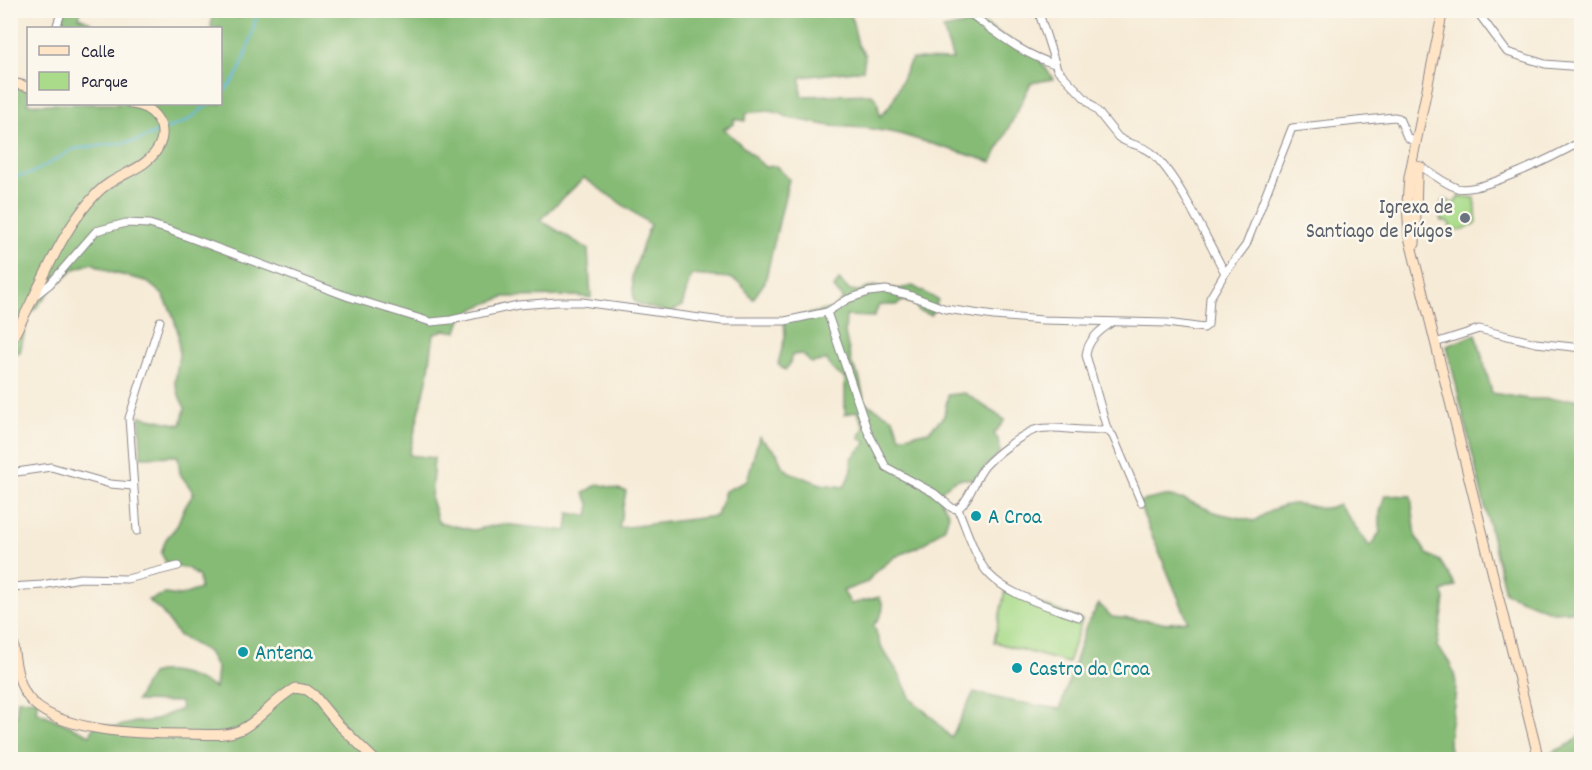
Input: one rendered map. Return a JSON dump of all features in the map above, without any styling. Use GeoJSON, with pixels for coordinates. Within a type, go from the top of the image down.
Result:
{"type":"FeatureCollection","features":[{"type":"Feature","properties":{"kind":"street"},"geometry":{"type":"LineString","coordinates":[[56,27],[62,10]]}},
{"type":"Feature","properties":{"kind":"street"},"geometry":{"type":"LineString","coordinates":[[965,10],[1021,49],[1041,60],[1055,64]]}},
{"type":"Feature","properties":{"kind":"street"},"geometry":{"type":"LineString","coordinates":[[1038,10],[1057,69],[1122,141],[1140,145],[1152,153],[1174,181],[1225,273]]}},
{"type":"Feature","properties":{"kind":"street"},"geometry":{"type":"LineString","coordinates":[[1443,10],[1416,143],[1416,166],[1407,217],[1414,257],[1539,759]]}},
{"type":"Feature","properties":{"kind":"street"},"geometry":{"type":"LineString","coordinates":[[1476,10],[1508,52],[1545,64],[1581,67]]}},
{"type":"Feature","properties":{"kind":"street"},"geometry":{"type":"LineString","coordinates":[[10,82],[27,87]]}},
{"type":"Feature","properties":{"kind":"street"},"geometry":{"type":"LineString","coordinates":[[10,343],[63,236],[99,191],[147,161],[158,146],[161,137],[160,125],[150,110],[135,105]]}},
{"type":"Feature","properties":{"kind":"street"},"geometry":{"type":"LineString","coordinates":[[34,296],[50,284],[96,231],[126,224],[149,224],[349,297],[431,322],[451,320],[518,305],[557,302],[582,302],[722,321],[785,321],[827,312],[848,299],[886,290],[909,295],[946,309],[985,314],[1043,320],[1167,323],[1204,328],[1208,325],[1210,298],[1246,245],[1292,128],[1394,117],[1399,118],[1407,137],[1416,143]]}},
{"type":"Feature","properties":{"kind":"street"},"geometry":{"type":"LineString","coordinates":[[1416,166],[1457,188],[1469,189],[1554,158],[1581,141]]}},
{"type":"Feature","properties":{"kind":"street"},"geometry":{"type":"LineString","coordinates":[[827,312],[868,432],[886,467],[934,493],[952,508],[958,509]]}},
{"type":"Feature","properties":{"kind":"street"},"geometry":{"type":"LineString","coordinates":[[137,531],[129,418],[160,321]]}},
{"type":"Feature","properties":{"kind":"street"},"geometry":{"type":"LineString","coordinates":[[1111,322],[1094,337],[1087,347],[1086,356],[1107,429],[1113,436],[1141,502]]}},
{"type":"Feature","properties":{"kind":"street"},"geometry":{"type":"LineString","coordinates":[[1435,343],[1479,329],[1536,344],[1581,348]]}},
{"type":"Feature","properties":{"kind":"street"},"geometry":{"type":"LineString","coordinates":[[958,509],[965,502],[985,466],[1029,432],[1041,429],[1096,431],[1107,429]]}},
{"type":"Feature","properties":{"kind":"street"},"geometry":{"type":"LineString","coordinates":[[10,472],[51,467],[110,484],[134,486]]}},
{"type":"Feature","properties":{"kind":"street"},"geometry":{"type":"LineString","coordinates":[[958,509],[982,567],[993,579],[1007,589],[1079,617]]}},
{"type":"Feature","properties":{"kind":"street"},"geometry":{"type":"LineString","coordinates":[[10,586],[42,585],[80,578],[127,579],[178,566]]}},
{"type":"Feature","properties":{"kind":"street"},"geometry":{"type":"LineString","coordinates":[[10,621],[21,682],[27,696],[46,713],[109,731],[156,734],[227,734],[240,730],[255,720],[285,693],[295,688],[307,690],[314,695],[337,723],[375,759]]}},
{"type":"Feature","properties":{"kind":"green space"},"geometry":{"type":"Polygon","coordinates":[[[250,10],[850,10],[858,45],[865,55],[863,70],[801,77],[801,96],[872,94],[877,100],[880,116],[895,96],[912,59],[953,60],[943,29],[980,22],[1038,57],[1053,79],[1031,83],[992,162],[896,133],[831,126],[789,118],[774,112],[747,113],[745,121],[734,119],[734,124],[724,129],[765,167],[776,166],[789,179],[765,282],[753,299],[740,283],[730,278],[691,275],[682,306],[670,313],[640,305],[634,301],[632,276],[650,224],[584,178],[540,220],[588,249],[591,298],[576,296],[504,297],[478,307],[461,319],[457,332],[444,330],[434,334],[428,376],[409,455],[434,458],[431,499],[438,522],[473,530],[502,524],[567,531],[569,513],[588,516],[590,505],[584,493],[598,484],[626,491],[619,528],[717,516],[725,491],[747,481],[759,437],[777,453],[782,466],[791,473],[821,484],[844,487],[852,470],[851,459],[867,442],[859,438],[864,427],[857,411],[845,415],[845,379],[832,369],[827,360],[811,363],[802,354],[792,355],[790,364],[785,370],[778,364],[785,337],[784,320],[834,308],[843,299],[834,288],[839,280],[849,290],[859,291],[875,286],[899,289],[913,286],[938,300],[931,315],[918,311],[916,304],[903,301],[896,305],[879,305],[874,317],[846,316],[845,333],[852,365],[859,376],[865,403],[893,418],[900,437],[929,431],[944,416],[948,395],[965,393],[1005,420],[994,434],[998,439],[1000,452],[973,480],[954,481],[938,495],[949,514],[945,527],[924,544],[895,557],[873,574],[868,582],[843,591],[851,604],[879,597],[883,609],[881,616],[873,626],[880,645],[899,674],[911,699],[951,738],[974,692],[1005,700],[1060,709],[1086,626],[1099,604],[1112,617],[1169,623],[1188,621],[1138,502],[1165,496],[1186,500],[1217,513],[1254,521],[1282,506],[1300,504],[1326,508],[1339,504],[1370,547],[1380,532],[1380,512],[1385,495],[1411,496],[1416,537],[1427,554],[1440,561],[1456,586],[1442,592],[1445,599],[1437,647],[1447,659],[1456,681],[1449,741],[1451,759],[15,759],[20,755],[13,742],[10,717],[17,716],[17,700],[38,699],[36,711],[90,735],[96,723],[116,727],[151,721],[182,709],[180,702],[136,701],[151,674],[176,673],[192,677],[215,688],[217,668],[208,652],[178,635],[162,612],[148,600],[165,594],[180,596],[200,589],[199,577],[187,568],[168,566],[161,553],[166,539],[177,526],[183,510],[194,493],[180,474],[178,456],[141,457],[140,416],[181,425],[185,408],[175,382],[179,355],[178,332],[163,295],[146,281],[110,272],[92,263],[75,269],[57,283],[28,317],[20,352],[11,355],[10,76],[27,81],[27,105],[222,105],[222,27],[211,27],[213,11],[223,11],[239,18],[250,10]]]}},
{"type":"Feature","properties":{"kind":"green space"},"geometry":{"type":"Polygon","coordinates":[[[65,11],[81,11],[79,17],[90,22],[89,27],[59,27],[65,11]]]}},
{"type":"Feature","properties":{"kind":"green space"},"geometry":{"type":"Polygon","coordinates":[[[1459,196],[1475,198],[1477,223],[1464,230],[1451,230],[1449,222],[1442,221],[1438,207],[1445,199],[1454,204],[1459,196]]]}},
{"type":"Feature","properties":{"kind":"green space"},"geometry":{"type":"Polygon","coordinates":[[[1476,334],[1492,393],[1528,399],[1581,399],[1581,610],[1553,612],[1505,593],[1447,346],[1476,334]]]}},
{"type":"Feature","properties":{"kind":"green space"},"geometry":{"type":"Polygon","coordinates":[[[1005,591],[1082,620],[1068,663],[994,642],[1005,591]]]}},
{"type":"Feature","properties":{"kind":"green space"},"geometry":{"type":"Polygon","coordinates":[[[1581,735],[1581,759],[1548,759],[1547,755],[1572,743],[1581,735]]]}},
{"type":"Feature","properties":{"kind":"waterway"},"geometry":{"type":"LineString","coordinates":[[222,93],[241,67],[258,10]]}},
{"type":"Feature","properties":{"kind":"waterway"},"geometry":{"type":"LineString","coordinates":[[163,130],[187,121],[208,105]]}},
{"type":"Feature","properties":{"kind":"waterway"},"geometry":{"type":"LineString","coordinates":[[10,178],[32,173],[74,149],[137,141],[158,132]]}},
{"type":"Feature","properties":{"kind":"place","name":"Igrexa de Santiago de Piúgos"},"geometry":{"type":"Point","coordinates":[1465,218]}},
{"type":"Feature","properties":{"kind":"place","name":"A Croa"},"geometry":{"type":"Point","coordinates":[976,516]}},
{"type":"Feature","properties":{"kind":"place","name":"Antena"},"geometry":{"type":"Point","coordinates":[243,652]}},
{"type":"Feature","properties":{"kind":"place","name":"Castro da Croa"},"geometry":{"type":"Point","coordinates":[1017,668]}}]}
